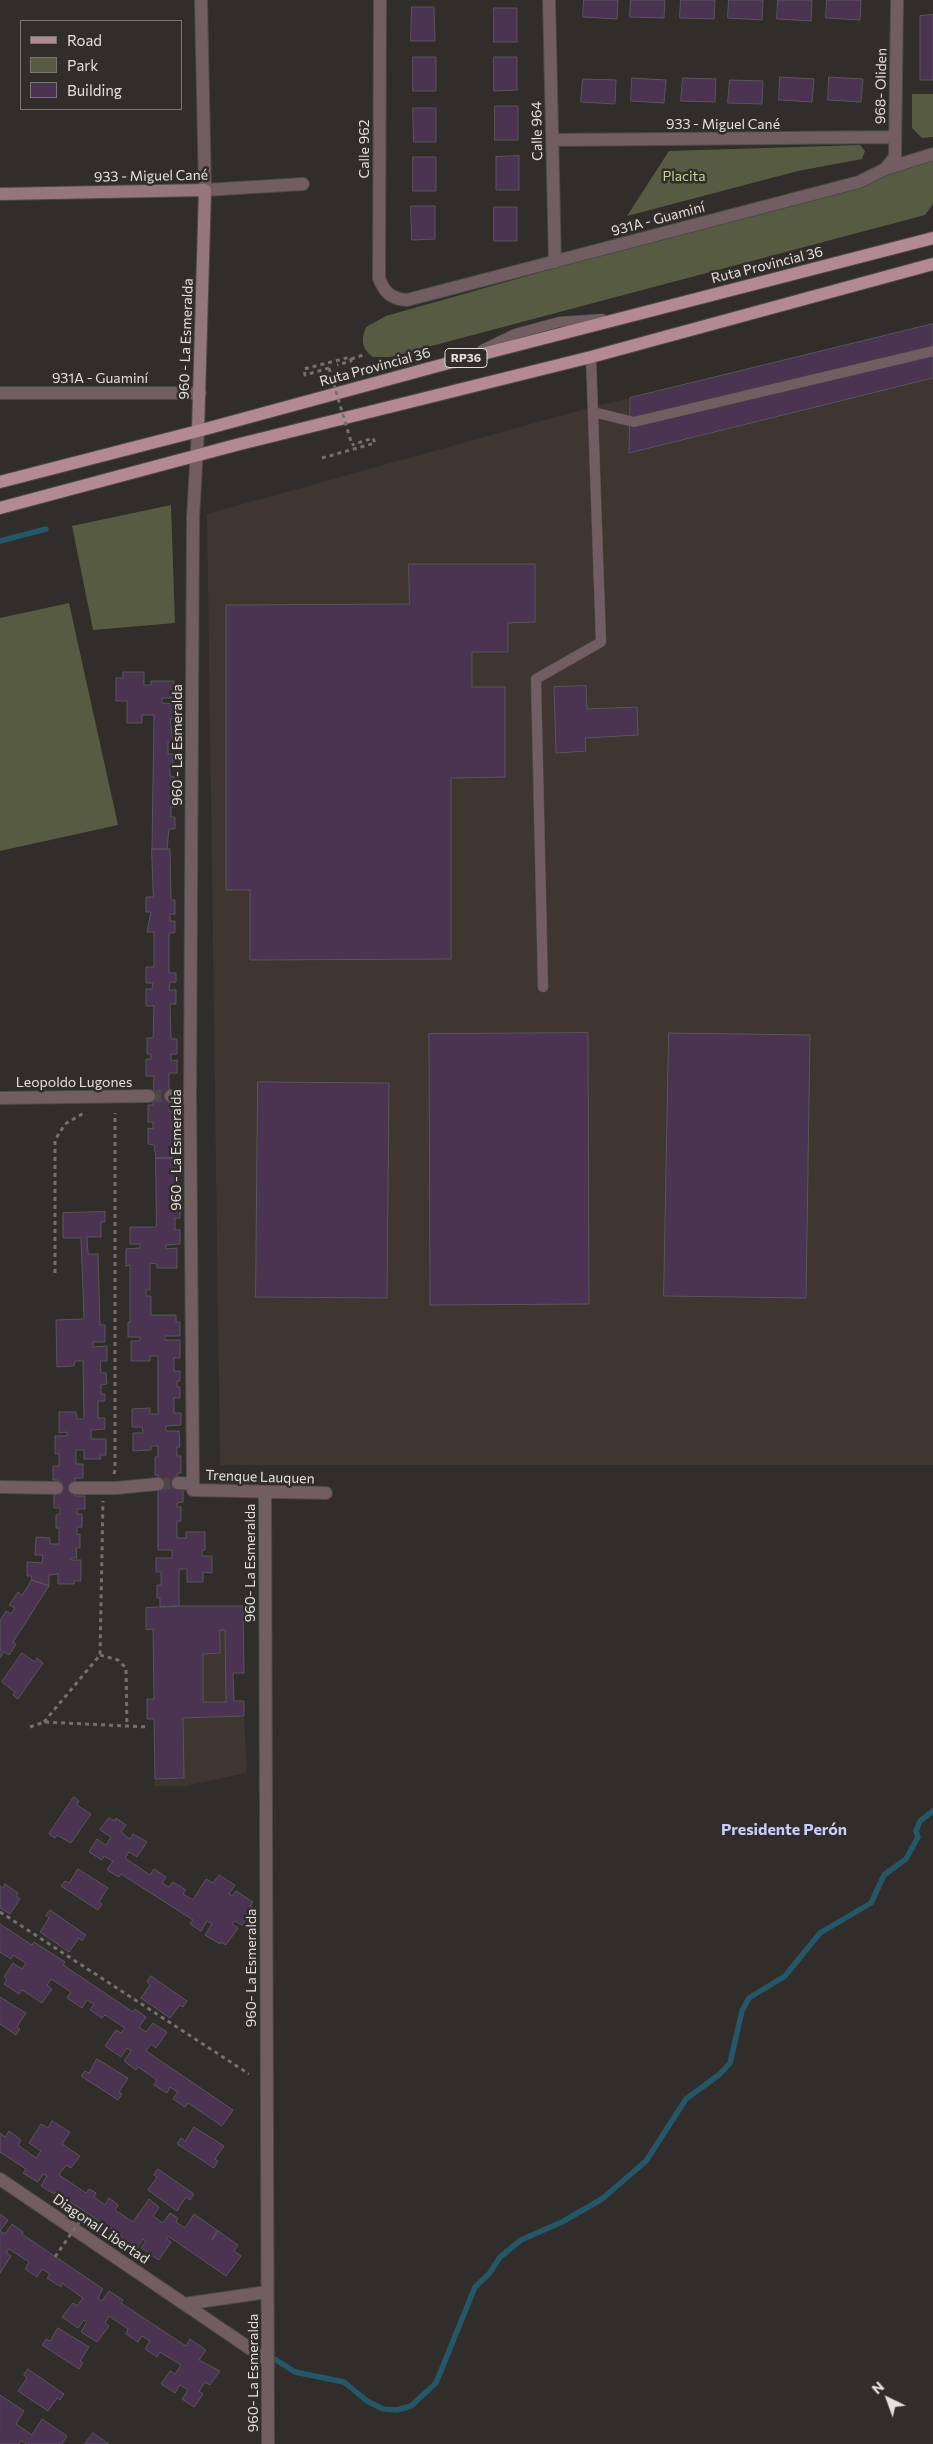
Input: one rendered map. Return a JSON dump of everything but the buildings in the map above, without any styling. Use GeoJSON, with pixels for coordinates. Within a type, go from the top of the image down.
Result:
{"type":"FeatureCollection","features":[{"type":"Feature","properties":{"kind":"main road","name":"Ruta Provincial 36"},"geometry":{"type":"LineString","coordinates":[[0,482],[620,318],[933,238]]}},
{"type":"Feature","properties":{"kind":"main road","name":"RP36"},"geometry":{"type":"LineString","coordinates":[[0,508],[591,357],[933,264]]}},
{"type":"Feature","properties":{"kind":"street","name":"960 - La Esmeralda"},"geometry":{"type":"LineString","coordinates":[[193,1487],[190,1095],[193,517],[200,393],[205,190],[201,0]]}},
{"type":"Feature","properties":{"kind":"street","name":"Calle 962"},"geometry":{"type":"LineString","coordinates":[[380,0],[378,278],[382,288],[388,294]]}},
{"type":"Feature","properties":{"kind":"street","name":"Calle 964"},"geometry":{"type":"LineString","coordinates":[[549,0],[556,262]]}},
{"type":"Feature","properties":{"kind":"street","name":"968- Oliden"},"geometry":{"type":"LineString","coordinates":[[885,169],[895,157],[897,0]]}},
{"type":"Feature","properties":{"kind":"street","name":"933 - Miguel Cané"},"geometry":{"type":"LineString","coordinates":[[552,140],[895,137]]}},
{"type":"Feature","properties":{"kind":"street","name":"931A - Guaminí"},"geometry":{"type":"LineString","coordinates":[[388,294],[396,299],[407,300],[556,262],[859,182],[885,169],[933,154]]}},
{"type":"Feature","properties":{"kind":"street","name":"933 - Miguel Cané"},"geometry":{"type":"LineString","coordinates":[[0,194],[205,190],[303,184]]}},
{"type":"Feature","properties":{"kind":"street","name":"931A - Guaminí"},"geometry":{"type":"LineString","coordinates":[[0,393],[200,393]]}},
{"type":"Feature","properties":{"kind":"street"},"geometry":{"type":"LineString","coordinates":[[171,1096],[190,1095]]}},
{"type":"Feature","properties":{"kind":"street","name":"Leopoldo Lugones"},"geometry":{"type":"LineString","coordinates":[[0,1098],[149,1096]]}},
{"type":"Feature","properties":{"kind":"street","name":"Trenque Lauquen"},"geometry":{"type":"LineString","coordinates":[[178,1483],[193,1487],[265,1492],[326,1493]]}},
{"type":"Feature","properties":{"kind":"street"},"geometry":{"type":"LineString","coordinates":[[75,1488],[107,1488],[158,1484]]}},
{"type":"Feature","properties":{"kind":"street"},"geometry":{"type":"LineString","coordinates":[[0,1487],[58,1488]]}},
{"type":"Feature","properties":{"kind":"street","name":"960- La Esmeralda"},"geometry":{"type":"LineString","coordinates":[[265,1492],[268,2444]]}},
{"type":"Feature","properties":{"kind":"street","name":"Diagonal Libertad"},"geometry":{"type":"LineString","coordinates":[[0,2179],[267,2360]]}},
{"type":"Feature","properties":{"kind":"street"},"geometry":{"type":"LineString","coordinates":[[184,2304],[267,2292]]}},
{"type":"Feature","properties":{"kind":"lane"},"geometry":{"type":"LineString","coordinates":[[593,412],[634,422],[933,351]]}},
{"type":"Feature","properties":{"kind":"lane"},"geometry":{"type":"LineString","coordinates":[[543,988],[536,679],[601,642],[591,357]]}},
{"type":"Feature","properties":{"kind":"path"},"geometry":{"type":"LineString","coordinates":[[322,458],[375,443],[373,438],[352,445],[330,368],[305,374],[304,369],[363,356]]}},
{"type":"Feature","properties":{"kind":"path"},"geometry":{"type":"LineString","coordinates":[[337,364],[351,361],[351,359]]}},
{"type":"Feature","properties":{"kind":"path"},"geometry":{"type":"LineString","coordinates":[[56,1273],[54,1140],[60,1129],[92,1107],[97,1097]]}},
{"type":"Feature","properties":{"kind":"path"},"geometry":{"type":"LineString","coordinates":[[44,1722],[100,1655],[103,1499],[115,1470],[115,1113]]}},
{"type":"Feature","properties":{"kind":"path"},"geometry":{"type":"LineString","coordinates":[[100,1655],[118,1660],[126,1668],[126,1727]]}},
{"type":"Feature","properties":{"kind":"path"},"geometry":{"type":"LineString","coordinates":[[30,1727],[44,1722],[148,1727]]}},
{"type":"Feature","properties":{"kind":"path"},"geometry":{"type":"LineString","coordinates":[[0,1912],[249,2074]]}},
{"type":"Feature","properties":{"kind":"path"},"geometry":{"type":"LineString","coordinates":[[55,2257],[86,2212]]}},
{"type":"Feature","properties":{"kind":"shaded area"},"geometry":{"type":"Polygon","coordinates":[[[933,324],[933,1465],[220,1465],[207,514],[592,407],[933,324]]]}},
{"type":"Feature","properties":{"kind":"shaded area"},"geometry":{"type":"Polygon","coordinates":[[[220,1630],[225,1630],[226,1702],[203,1702],[203,1654],[220,1653],[220,1630]]]}},
{"type":"Feature","properties":{"kind":"shaded area"},"geometry":{"type":"Polygon","coordinates":[[[244,1716],[247,1773],[185,1786],[154,1786],[155,1779],[184,1778],[183,1718],[244,1716]]]}},
{"type":"Feature","properties":{"kind":"green space"},"geometry":{"type":"Polygon","coordinates":[[[912,94],[933,94],[933,137],[922,138],[912,128],[912,94]]]}},
{"type":"Feature","properties":{"kind":"green space","name":"Placita"},"geometry":{"type":"Polygon","coordinates":[[[860,145],[865,151],[862,159],[798,171],[627,216],[669,151],[860,145]]]}},
{"type":"Feature","properties":{"kind":"green space"},"geometry":{"type":"Polygon","coordinates":[[[933,159],[933,204],[925,215],[390,357],[373,357],[363,344],[366,327],[386,316],[887,174],[933,159]]]}},
{"type":"Feature","properties":{"kind":"green space"},"geometry":{"type":"Polygon","coordinates":[[[171,505],[175,623],[93,630],[72,526],[171,505]]]}},
{"type":"Feature","properties":{"kind":"green space"},"geometry":{"type":"Polygon","coordinates":[[[69,603],[118,825],[0,851],[0,618],[69,603]]]}},
{"type":"Feature","properties":{"kind":"waterway"},"geometry":{"type":"LineString","coordinates":[[0,541],[46,529]]}},
{"type":"Feature","properties":{"kind":"waterway"},"geometry":{"type":"LineString","coordinates":[[276,2360],[295,2372],[344,2382],[367,2401],[383,2409],[397,2410],[411,2406],[436,2383],[475,2287],[489,2274],[500,2257],[521,2240],[562,2222],[602,2199],[646,2161],[686,2099],[720,2074],[730,2063],[742,2011],[749,1998],[785,1976],[820,1933],[871,1903],[884,1875],[906,1859],[918,1837],[916,1831],[920,1821],[933,1811]]}},
{"type":"Feature","properties":{"kind":"tunnel"},"geometry":{"type":"LineString","coordinates":[[149,1096],[171,1096]]}},
{"type":"Feature","properties":{"kind":"tunnel"},"geometry":{"type":"LineString","coordinates":[[158,1484],[178,1483]]}},
{"type":"Feature","properties":{"kind":"district","name":"Presidente Perón"},"geometry":{"type":"Point","coordinates":[784,1830]}}]}
